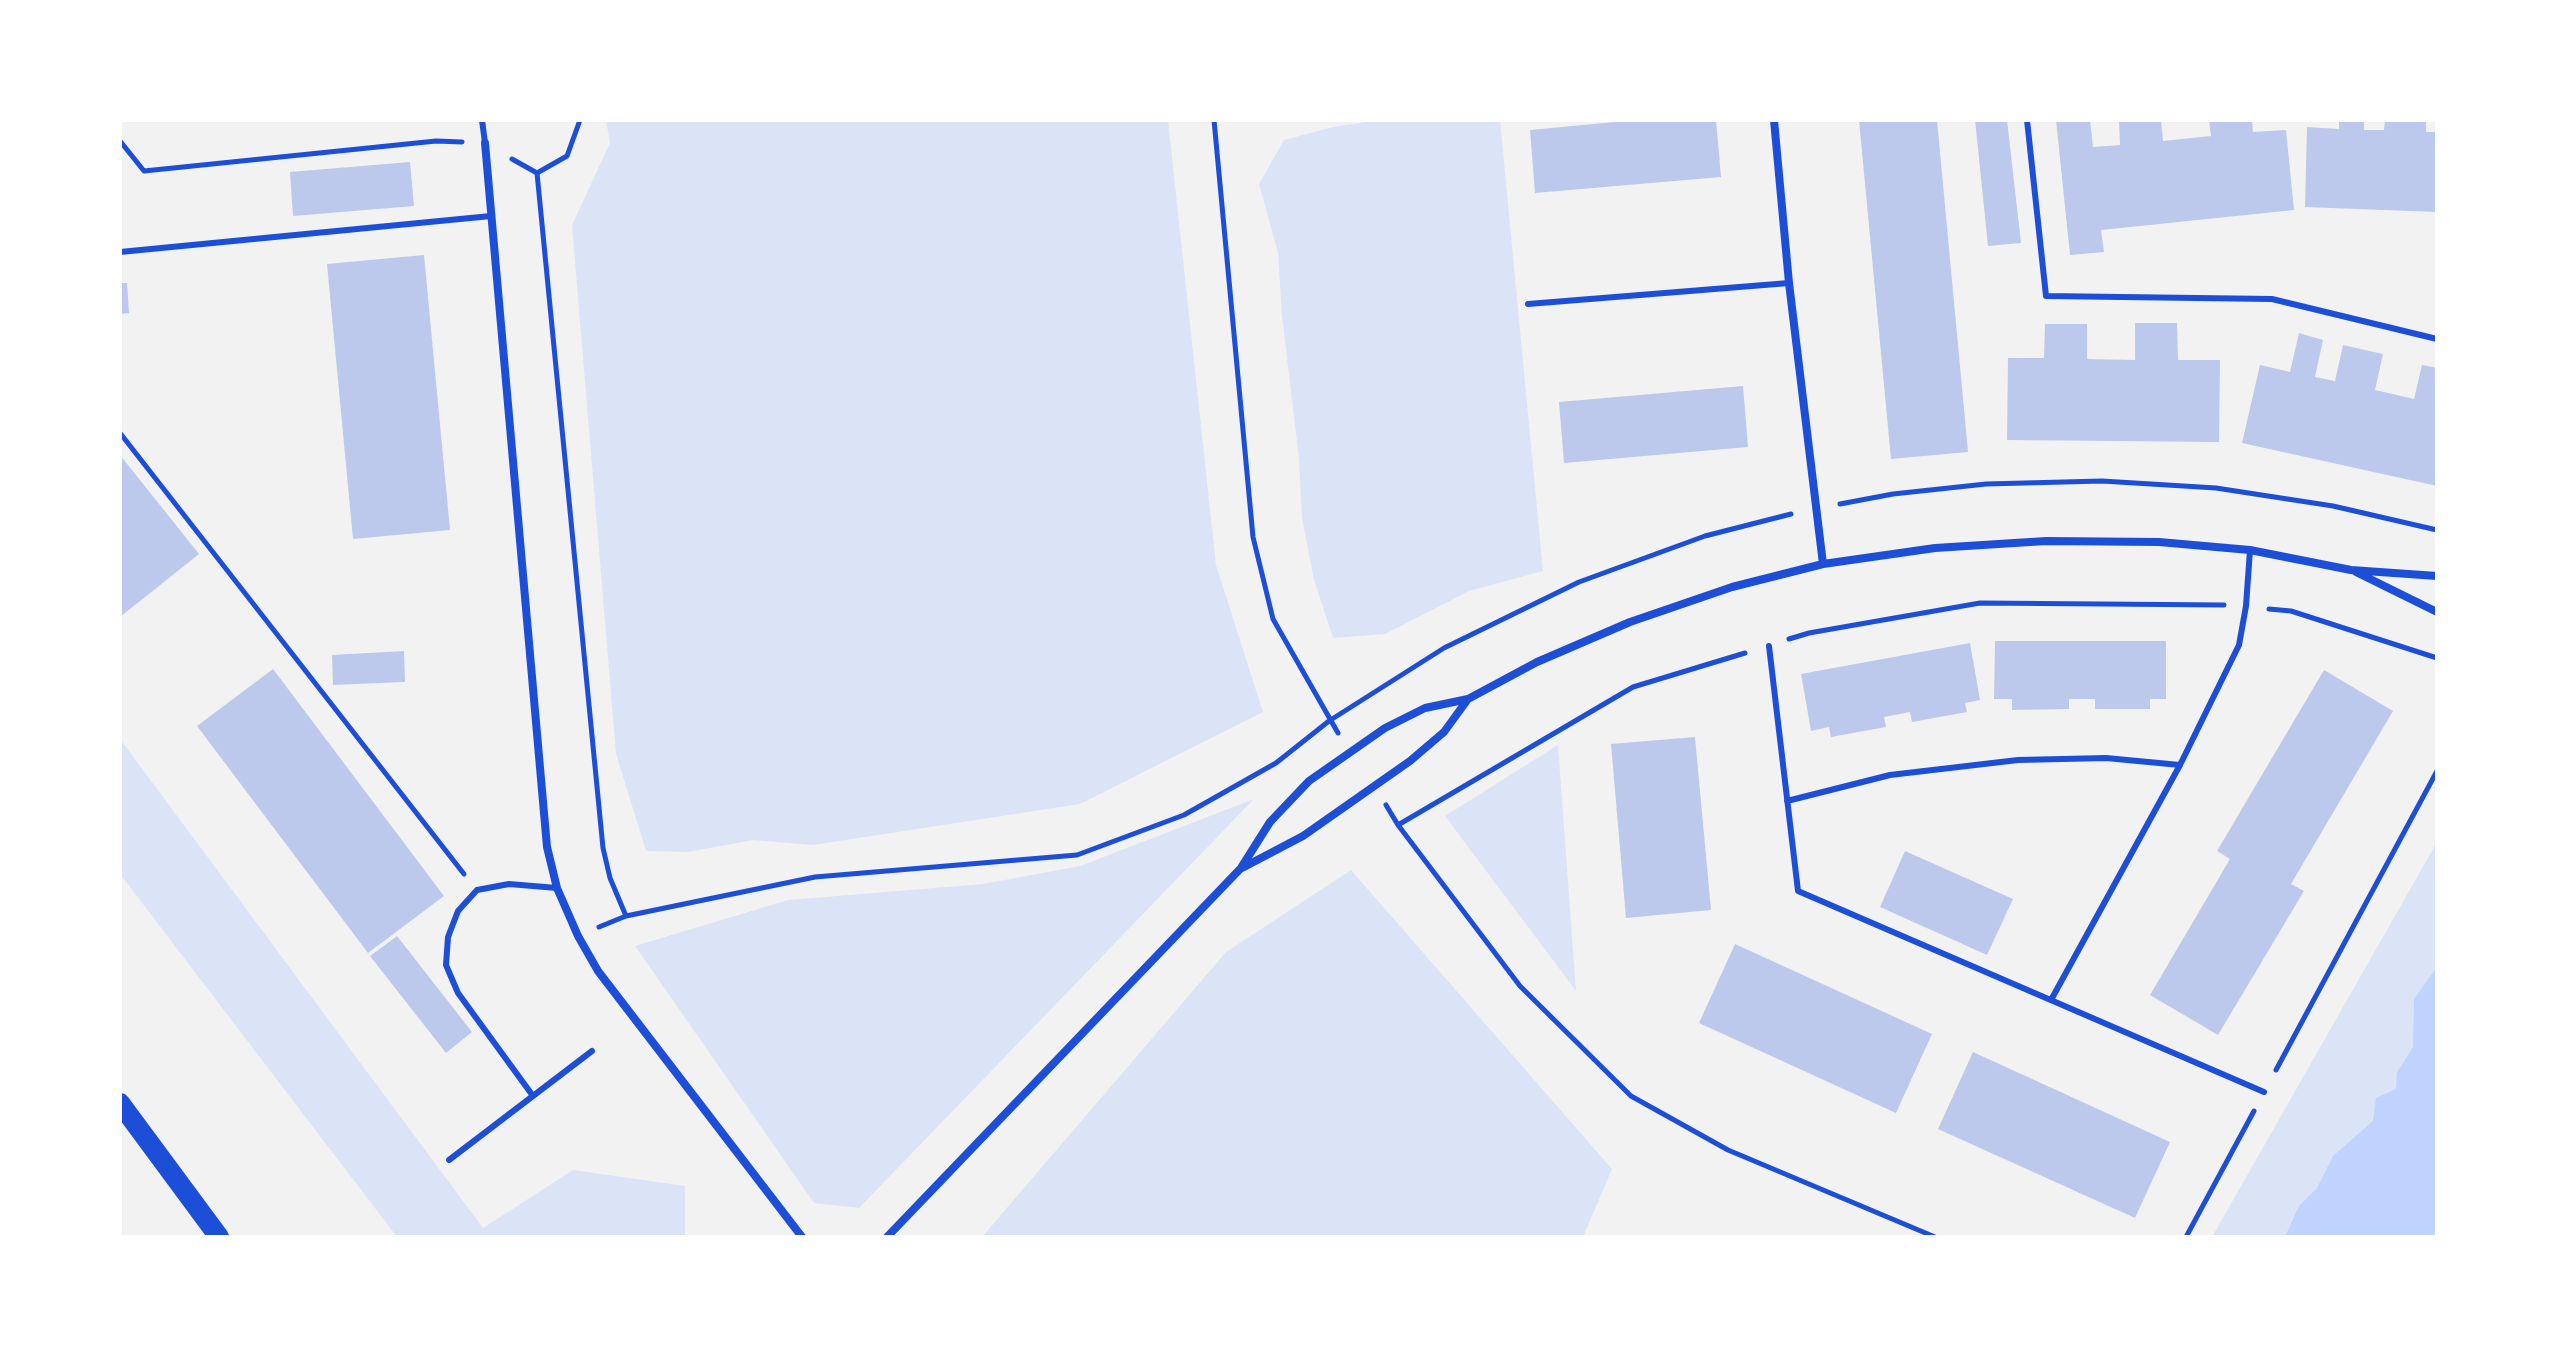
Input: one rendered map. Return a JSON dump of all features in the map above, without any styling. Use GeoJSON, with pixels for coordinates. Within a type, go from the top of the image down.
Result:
{"type":"FeatureCollection","features":[{"type":"Feature","properties":{"kind":"main road"},"geometry":{"type":"LineString","coordinates":[[120,1103],[219,1237]]}},
{"type":"Feature","properties":{"kind":"street"},"geometry":{"type":"LineString","coordinates":[[1774,120],[1789,283],[1823,564]]}},
{"type":"Feature","properties":{"kind":"street"},"geometry":{"type":"LineString","coordinates":[[485,143],[547,847],[557,888],[578,936],[598,971],[802,1237]]}},
{"type":"Feature","properties":{"kind":"street"},"geometry":{"type":"LineString","coordinates":[[887,1237],[1241,868],[1270,822],[1309,781],[1385,728],[1425,708],[1468,699],[1537,662],[1630,622],[1732,587],[1823,564],[1935,548],[2046,541],[2159,542],[2250,550],[2351,570],[2437,576]]}},
{"type":"Feature","properties":{"kind":"street"},"geometry":{"type":"LineString","coordinates":[[2351,570],[2437,612]]}},
{"type":"Feature","properties":{"kind":"street"},"geometry":{"type":"LineString","coordinates":[[1241,868],[1303,836],[1410,761],[1444,732],[1468,699]]}},
{"type":"Feature","properties":{"kind":"lane"},"geometry":{"type":"LineString","coordinates":[[482,120],[485,143]]}},
{"type":"Feature","properties":{"kind":"lane"},"geometry":{"type":"LineString","coordinates":[[2027,120],[2046,296],[2272,299],[2437,339]]}},
{"type":"Feature","properties":{"kind":"lane"},"geometry":{"type":"LineString","coordinates":[[120,252],[491,216]]}},
{"type":"Feature","properties":{"kind":"lane"},"geometry":{"type":"LineString","coordinates":[[1528,304],[1789,283]]}},
{"type":"Feature","properties":{"kind":"lane"},"geometry":{"type":"LineString","coordinates":[[2051,1000],[2180,765],[2239,645],[2246,606],[2250,550]]}},
{"type":"Feature","properties":{"kind":"lane"},"geometry":{"type":"LineString","coordinates":[[1769,646],[1798,891],[2264,1092]]}},
{"type":"Feature","properties":{"kind":"lane"},"geometry":{"type":"LineString","coordinates":[[1787,801],[1890,775],[2018,760],[2106,758],[2180,765]]}},
{"type":"Feature","properties":{"kind":"lane"},"geometry":{"type":"LineString","coordinates":[[533,1096],[458,993],[446,965],[448,937],[458,911],[477,890],[509,884],[557,888]]}},
{"type":"Feature","properties":{"kind":"lane"},"geometry":{"type":"LineString","coordinates":[[449,1160],[592,1051]]}},
{"type":"Feature","properties":{"kind":"path"},"geometry":{"type":"LineString","coordinates":[[537,173],[567,156],[580,120]]}},
{"type":"Feature","properties":{"kind":"path"},"geometry":{"type":"LineString","coordinates":[[120,141],[144,171],[436,141],[485,143],[537,173]]}},
{"type":"Feature","properties":{"kind":"path"},"geometry":{"type":"LineString","coordinates":[[537,173],[603,848],[610,878],[626,916]]}},
{"type":"Feature","properties":{"kind":"path"},"geometry":{"type":"LineString","coordinates":[[120,433],[477,890]]}},
{"type":"Feature","properties":{"kind":"path"},"geometry":{"type":"LineString","coordinates":[[1398,825],[1633,687],[1809,633],[1980,603],[2131,603],[2246,606],[2291,611],[2437,658]]}},
{"type":"Feature","properties":{"kind":"path"},"geometry":{"type":"LineString","coordinates":[[2186,1237],[2437,771]]}},
{"type":"Feature","properties":{"kind":"shaded area"},"geometry":{"type":"Polygon","coordinates":[[[606,120],[1168,120],[1216,565],[1263,712],[1080,804],[813,845],[753,840],[688,852],[646,851],[616,754],[572,225],[610,143],[606,120]]]}},
{"type":"Feature","properties":{"kind":"shaded area"},"geometry":{"type":"Polygon","coordinates":[[[1380,120],[1500,120],[1543,571],[1469,591],[1385,634],[1333,638],[1314,580],[1302,518],[1278,253],[1259,184],[1284,140],[1333,127],[1380,120]]]}},
{"type":"Feature","properties":{"kind":"shaded area"},"geometry":{"type":"Polygon","coordinates":[[[120,739],[483,1228],[573,1170],[685,1186],[685,1237],[397,1237],[120,874],[120,739]]]}},
{"type":"Feature","properties":{"kind":"shaded area"},"geometry":{"type":"Polygon","coordinates":[[[1558,745],[1576,991],[1445,816],[1558,745]]]}},
{"type":"Feature","properties":{"kind":"shaded area"},"geometry":{"type":"Polygon","coordinates":[[[1254,799],[859,1208],[814,1203],[635,946],[788,900],[983,884],[1080,866],[1254,799]]]}},
{"type":"Feature","properties":{"kind":"shaded area"},"geometry":{"type":"Polygon","coordinates":[[[2437,842],[2437,1237],[2212,1237],[2437,842]]]}},
{"type":"Feature","properties":{"kind":"shaded area"},"geometry":{"type":"Polygon","coordinates":[[[1351,870],[1612,1169],[1583,1237],[982,1237],[1226,952],[1351,870]]]}},
{"type":"Feature","properties":{"kind":"water"},"geometry":{"type":"Polygon","coordinates":[[[2437,967],[2437,1237],[2285,1237],[2299,1206],[2317,1188],[2333,1156],[2373,1121],[2376,1098],[2396,1089],[2397,1072],[2413,1047],[2414,999],[2437,967]]]}},
{"type":"Feature","properties":{"kind":"building"},"geometry":{"type":"Polygon","coordinates":[[[1636,120],[1716,120],[1721,177],[1535,193],[1530,130],[1636,120]]]}},
{"type":"Feature","properties":{"kind":"building"},"geometry":{"type":"Polygon","coordinates":[[[1859,120],[1937,120],[1968,452],[1891,459],[1859,120]]]}},
{"type":"Feature","properties":{"kind":"building"},"geometry":{"type":"Polygon","coordinates":[[[1975,120],[2007,120],[2021,243],[1988,246],[1975,120]]]}},
{"type":"Feature","properties":{"kind":"building"},"geometry":{"type":"Polygon","coordinates":[[[2056,120],[2090,120],[2093,147],[2120,145],[2119,120],[2161,120],[2163,141],[2211,136],[2209,120],[2252,120],[2253,132],[2286,130],[2294,210],[2101,230],[2104,252],[2070,255],[2056,120]]]}},
{"type":"Feature","properties":{"kind":"building"},"geometry":{"type":"Polygon","coordinates":[[[2339,120],[2364,120],[2364,130],[2384,130],[2385,120],[2426,120],[2426,132],[2437,132],[2437,212],[2305,207],[2307,127],[2339,129],[2339,120]]]}},
{"type":"Feature","properties":{"kind":"building"},"geometry":{"type":"Polygon","coordinates":[[[410,162],[414,206],[293,216],[290,172],[410,162]]]}},
{"type":"Feature","properties":{"kind":"building"},"geometry":{"type":"Polygon","coordinates":[[[424,255],[450,530],[353,539],[327,264],[424,255]]]}},
{"type":"Feature","properties":{"kind":"building"},"geometry":{"type":"Polygon","coordinates":[[[120,283],[127,283],[129,313],[120,314],[120,283]]]}},
{"type":"Feature","properties":{"kind":"building"},"geometry":{"type":"Polygon","coordinates":[[[2135,323],[2177,323],[2178,360],[2220,360],[2219,442],[2007,440],[2008,358],[2044,358],[2045,324],[2087,324],[2087,359],[2135,360],[2135,323]]]}},
{"type":"Feature","properties":{"kind":"building"},"geometry":{"type":"Polygon","coordinates":[[[2299,333],[2323,340],[2315,377],[2335,381],[2343,345],[2383,354],[2375,390],[2414,399],[2422,365],[2437,368],[2437,486],[2242,443],[2260,365],[2290,372],[2299,333]]]}},
{"type":"Feature","properties":{"kind":"building"},"geometry":{"type":"Polygon","coordinates":[[[1743,386],[1748,447],[1564,463],[1559,402],[1743,386]]]}},
{"type":"Feature","properties":{"kind":"building"},"geometry":{"type":"Polygon","coordinates":[[[120,455],[199,554],[120,617],[120,455]]]}},
{"type":"Feature","properties":{"kind":"building"},"geometry":{"type":"Polygon","coordinates":[[[1995,641],[2166,641],[2166,699],[2150,699],[2150,709],[2095,709],[2095,699],[2069,699],[2069,709],[2012,710],[2012,699],[1994,699],[1995,641]]]}},
{"type":"Feature","properties":{"kind":"building"},"geometry":{"type":"Polygon","coordinates":[[[1970,643],[1980,700],[1965,703],[1967,712],[1912,722],[1910,712],[1884,717],[1886,727],[1831,737],[1829,727],[1811,731],[1801,674],[1970,643]]]}},
{"type":"Feature","properties":{"kind":"building"},"geometry":{"type":"Polygon","coordinates":[[[404,651],[405,682],[333,685],[332,655],[404,651]]]}},
{"type":"Feature","properties":{"kind":"building"},"geometry":{"type":"Polygon","coordinates":[[[273,669],[444,896],[368,953],[197,726],[273,669]]]}},
{"type":"Feature","properties":{"kind":"building"},"geometry":{"type":"Polygon","coordinates":[[[2324,670],[2393,711],[2291,884],[2304,891],[2218,1035],[2150,995],[2230,859],[2217,851],[2324,670]]]}},
{"type":"Feature","properties":{"kind":"building"},"geometry":{"type":"Polygon","coordinates":[[[1695,737],[1711,910],[1626,918],[1611,744],[1695,737]]]}},
{"type":"Feature","properties":{"kind":"building"},"geometry":{"type":"Polygon","coordinates":[[[1905,851],[2013,899],[1987,955],[1880,907],[1905,851]]]}},
{"type":"Feature","properties":{"kind":"building"},"geometry":{"type":"Polygon","coordinates":[[[397,936],[472,1032],[446,1053],[370,956],[397,936]]]}},
{"type":"Feature","properties":{"kind":"building"},"geometry":{"type":"Polygon","coordinates":[[[1735,944],[1932,1034],[1896,1113],[1699,1023],[1735,944]]]}},
{"type":"Feature","properties":{"kind":"building"},"geometry":{"type":"Polygon","coordinates":[[[1973,1052],[2170,1142],[2135,1218],[1938,1129],[1973,1052]]]}}]}
